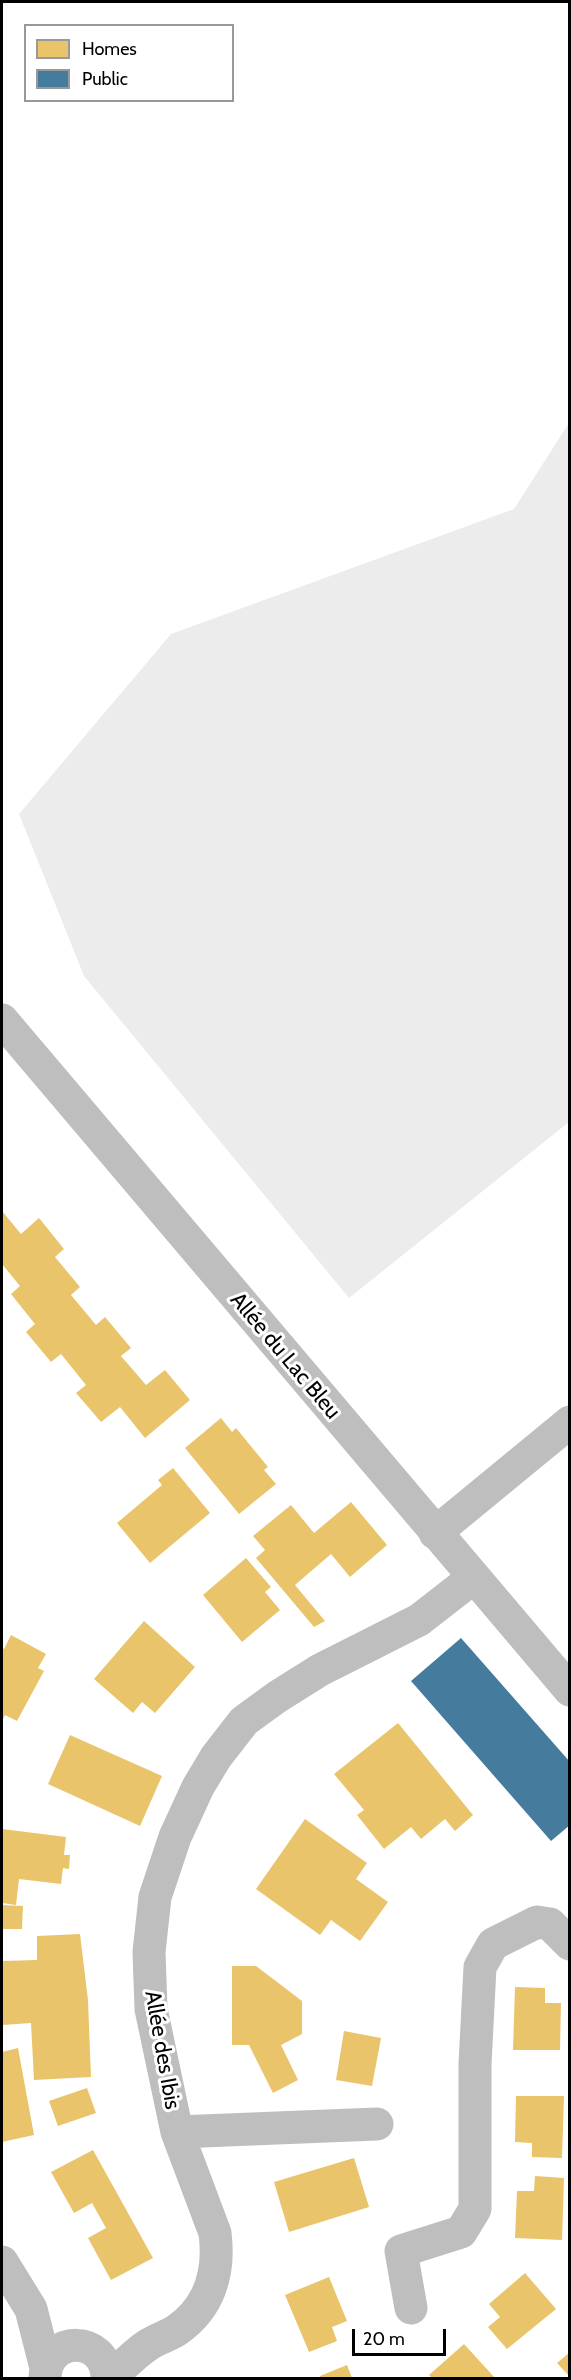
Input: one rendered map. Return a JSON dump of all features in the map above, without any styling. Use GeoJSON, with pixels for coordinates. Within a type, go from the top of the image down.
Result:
{"type":"FeatureCollection","features":[{"type":"Feature","properties":{"kind":"street","name":"Allée du Lac Bleu"},"geometry":{"type":"LineString","coordinates":[[2,1020],[570,1690]]}},
{"type":"Feature","properties":{"kind":"street"},"geometry":{"type":"LineString","coordinates":[[435,1533],[570,1422]]}},
{"type":"Feature","properties":{"kind":"street","name":"Allée des Ibis"},"geometry":{"type":"LineString","coordinates":[[108,2379],[147,2345],[175,2331],[199,2310],[209,2293],[215,2273],[217,2250],[215,2233],[177,2133],[152,2009],[149,1952],[155,1897],[175,1837],[198,1787],[216,1757],[244,1721],[320,1670],[419,1620],[473,1578]]}},
{"type":"Feature","properties":{"kind":"street"},"geometry":{"type":"LineString","coordinates":[[411,2308],[401,2251],[461,2232],[475,2210],[475,2064],[480,1967],[493,1944],[537,1922],[550,1924],[570,1944]]}},
{"type":"Feature","properties":{"kind":"street"},"geometry":{"type":"LineString","coordinates":[[177,2133],[377,2124]]}},
{"type":"Feature","properties":{"kind":"street"},"geometry":{"type":"LineString","coordinates":[[2,2262],[31,2308],[45,2373]]}},
{"type":"Feature","properties":{"kind":"street"},"geometry":{"type":"LineString","coordinates":[[31,2308],[87,2347],[104,2362],[108,2379]]}},
{"type":"Feature","properties":{"kind":"street","name":"Allée des Ibis"},"geometry":{"type":"LineString","coordinates":[[45,2373],[50,2359],[64,2347],[147,2345]]}},
{"type":"Feature","properties":{"kind":"shaded area"},"geometry":{"type":"Polygon","coordinates":[[[569,423],[569,1122],[349,1298],[84,976],[19,814],[171,634],[514,509],[569,423]]]}},
{"type":"Feature","properties":{"kind":"building: Homes"},"geometry":{"type":"Polygon","coordinates":[[[2,1211],[21,1234],[39,1218],[64,1249],[55,1257],[80,1287],[71,1295],[96,1325],[105,1317],[131,1348],[121,1356],[146,1385],[165,1370],[190,1400],[145,1438],[120,1407],[101,1422],[76,1393],[86,1385],[61,1354],[51,1362],[26,1332],[35,1324],[11,1294],[20,1286],[2,1264],[2,1211]]]}},
{"type":"Feature","properties":{"kind":"building: Homes"},"geometry":{"type":"Polygon","coordinates":[[[221,1418],[232,1432],[236,1428],[268,1467],[264,1470],[276,1484],[239,1514],[185,1448],[221,1418]]]}},
{"type":"Feature","properties":{"kind":"building: Homes"},"geometry":{"type":"Polygon","coordinates":[[[173,1468],[210,1513],[150,1563],[117,1523],[162,1485],[158,1480],[173,1468]]]}},
{"type":"Feature","properties":{"kind":"building: Homes"},"geometry":{"type":"Polygon","coordinates":[[[351,1502],[387,1545],[350,1577],[331,1554],[295,1585],[325,1621],[314,1627],[256,1558],[265,1550],[253,1536],[291,1505],[314,1533],[351,1502]]]}},
{"type":"Feature","properties":{"kind":"building: Homes"},"geometry":{"type":"Polygon","coordinates":[[[246,1558],[271,1587],[265,1592],[280,1610],[242,1642],[203,1595],[246,1558]]]}},
{"type":"Feature","properties":{"kind":"building: Homes"},"geometry":{"type":"Polygon","coordinates":[[[144,1621],[195,1667],[155,1713],[142,1702],[133,1713],[94,1679],[144,1621]]]}},
{"type":"Feature","properties":{"kind":"building: Homes"},"geometry":{"type":"Polygon","coordinates":[[[11,1635],[46,1654],[38,1668],[44,1671],[17,1721],[5,1715],[2,1721],[2,1648],[4,1649],[11,1635]]]}},
{"type":"Feature","properties":{"kind":"building: Homes"},"geometry":{"type":"Polygon","coordinates":[[[398,1723],[473,1815],[455,1831],[445,1819],[421,1839],[411,1827],[384,1849],[357,1815],[364,1810],[334,1774],[398,1723]]]}},
{"type":"Feature","properties":{"kind":"building: Homes"},"geometry":{"type":"Polygon","coordinates":[[[70,1735],[162,1776],[140,1826],[48,1784],[70,1735]]]}},
{"type":"Feature","properties":{"kind":"building: Homes"},"geometry":{"type":"Polygon","coordinates":[[[305,1819],[367,1863],[356,1879],[388,1902],[360,1941],[331,1920],[320,1935],[256,1889],[305,1819]]]}},
{"type":"Feature","properties":{"kind":"building: Homes"},"geometry":{"type":"Polygon","coordinates":[[[2,1829],[66,1837],[64,1855],[70,1855],[69,1869],[63,1868],[61,1884],[19,1879],[16,1905],[2,1903],[2,1829]]]}},
{"type":"Feature","properties":{"kind":"building: Homes"},"geometry":{"type":"Polygon","coordinates":[[[2,1905],[23,1906],[22,1929],[2,1929],[2,1905]]]}},
{"type":"Feature","properties":{"kind":"building: Homes"},"geometry":{"type":"Polygon","coordinates":[[[80,1934],[88,2000],[91,2077],[34,2080],[31,2023],[2,2025],[2,1961],[37,1960],[37,1936],[80,1934]]]}},
{"type":"Feature","properties":{"kind":"building: Homes"},"geometry":{"type":"Polygon","coordinates":[[[232,1966],[256,1966],[302,2001],[302,2034],[281,2045],[298,2080],[273,2093],[249,2045],[232,2045],[232,1966]]]}},
{"type":"Feature","properties":{"kind":"building: Homes"},"geometry":{"type":"Polygon","coordinates":[[[515,1987],[545,1988],[545,2003],[561,2003],[560,2050],[513,2050],[515,1987]]]}},
{"type":"Feature","properties":{"kind":"building: Homes"},"geometry":{"type":"Polygon","coordinates":[[[344,2031],[381,2038],[372,2086],[336,2080],[344,2031]]]}},
{"type":"Feature","properties":{"kind":"building: Homes"},"geometry":{"type":"Polygon","coordinates":[[[18,2048],[34,2135],[2,2142],[2,2052],[18,2048]]]}},
{"type":"Feature","properties":{"kind":"building: Homes"},"geometry":{"type":"Polygon","coordinates":[[[87,2088],[96,2113],[58,2126],[49,2101],[87,2088]]]}},
{"type":"Feature","properties":{"kind":"building: Homes"},"geometry":{"type":"Polygon","coordinates":[[[516,2096],[564,2096],[562,2158],[532,2157],[532,2143],[515,2142],[516,2096]]]}},
{"type":"Feature","properties":{"kind":"building: Homes"},"geometry":{"type":"Polygon","coordinates":[[[93,2150],[153,2258],[111,2280],[88,2238],[106,2228],[92,2203],[74,2213],[51,2172],[93,2150]]]}},
{"type":"Feature","properties":{"kind":"building: Homes"},"geometry":{"type":"Polygon","coordinates":[[[354,2158],[369,2207],[289,2232],[274,2182],[354,2158]]]}},
{"type":"Feature","properties":{"kind":"building: Homes"},"geometry":{"type":"Polygon","coordinates":[[[535,2176],[564,2178],[562,2240],[515,2238],[517,2191],[534,2191],[535,2176]]]}},
{"type":"Feature","properties":{"kind":"building: Homes"},"geometry":{"type":"Polygon","coordinates":[[[525,2273],[556,2309],[507,2349],[488,2327],[500,2317],[489,2304],[525,2273]]]}},
{"type":"Feature","properties":{"kind":"building: Homes"},"geometry":{"type":"Polygon","coordinates":[[[329,2277],[347,2321],[332,2327],[337,2341],[309,2352],[285,2295],[329,2277]]]}},
{"type":"Feature","properties":{"kind":"building: Homes"},"geometry":{"type":"Polygon","coordinates":[[[464,2344],[495,2378],[432,2378],[429,2375],[464,2344]]]}},
{"type":"Feature","properties":{"kind":"building: Homes"},"geometry":{"type":"Polygon","coordinates":[[[570,2352],[570,2377],[557,2363],[570,2352]]]}},
{"type":"Feature","properties":{"kind":"building: Homes"},"geometry":{"type":"Polygon","coordinates":[[[347,2365],[352,2378],[321,2378],[320,2376],[347,2365]]]}},
{"type":"Feature","properties":{"kind":"building: Public"},"geometry":{"type":"Polygon","coordinates":[[[461,1638],[570,1762],[570,1825],[551,1841],[411,1681],[461,1638]]]}}]}
